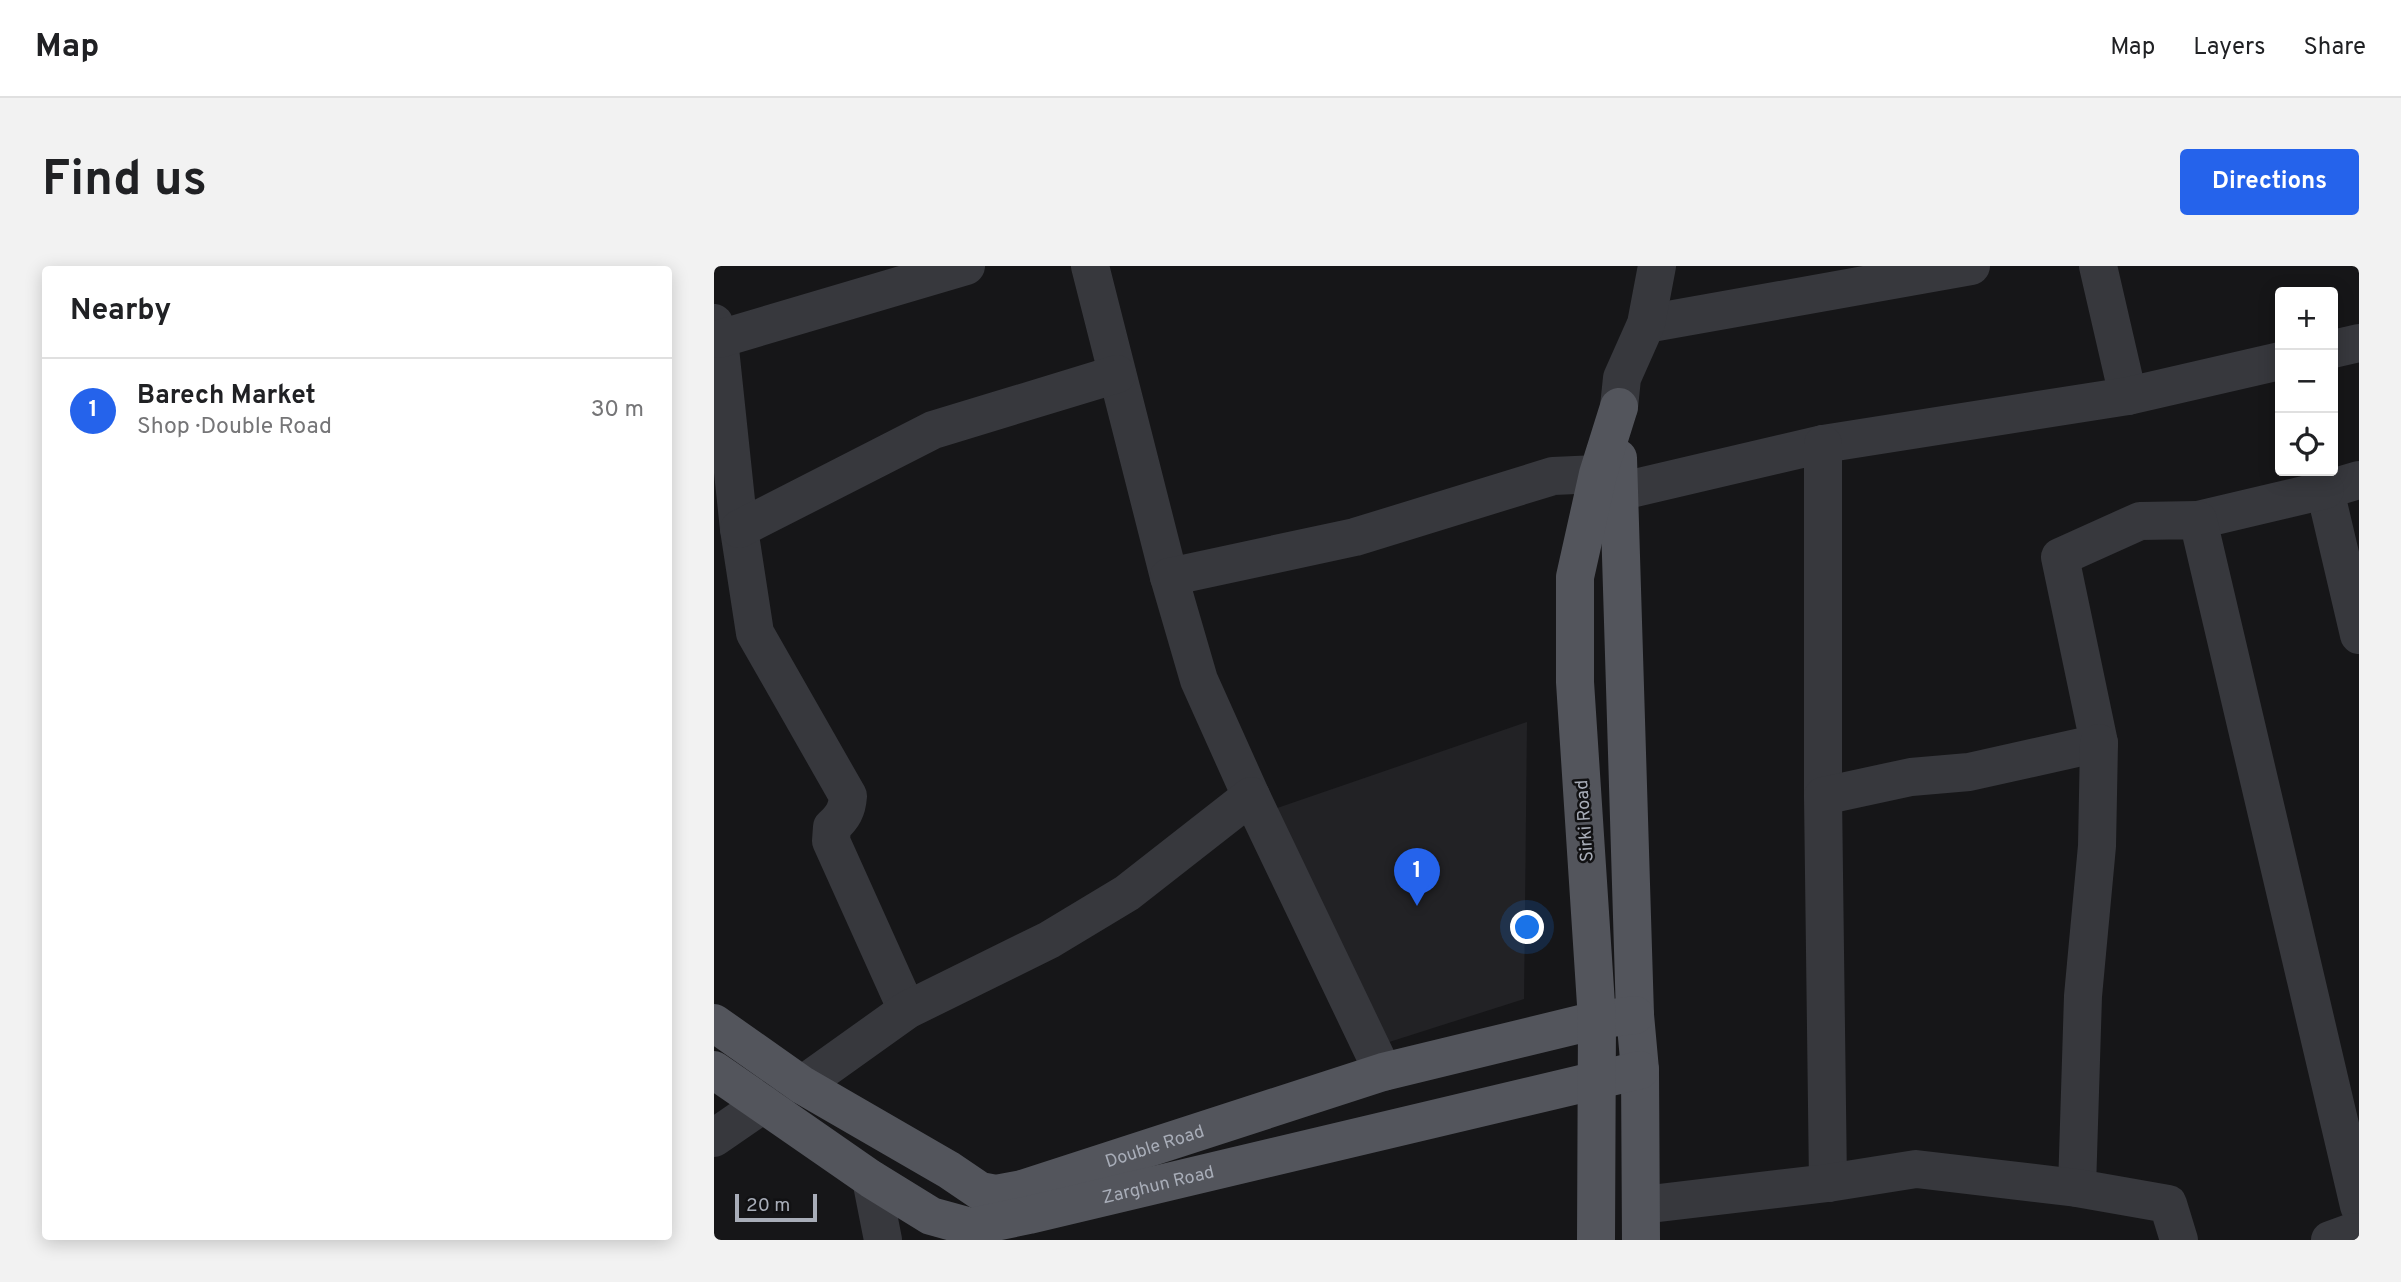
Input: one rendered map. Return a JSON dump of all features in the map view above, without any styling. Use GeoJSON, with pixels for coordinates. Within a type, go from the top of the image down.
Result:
{"type":"FeatureCollection","features":[{"type":"Feature","properties":{"kind":"main road","name":"Sirki Road"},"geometry":{"type":"LineString","coordinates":[[1596,1240],[1597,1020],[1575,682],[1575,577],[1608,483],[1619,407]]}},
{"type":"Feature","properties":{"kind":"main road","name":"Sirki Road"},"geometry":{"type":"LineString","coordinates":[[1608,483],[1640,1070],[1642,1223]]}},
{"type":"Feature","properties":{"kind":"main road","name":"Double Road"},"geometry":{"type":"LineString","coordinates":[[714,1023],[802,1085],[949,1170],[980,1191],[996,1194],[1028,1215],[1383,1072],[1597,1020],[1635,1015]]}},
{"type":"Feature","properties":{"kind":"main road","name":"Zarghun Road"},"geometry":{"type":"LineString","coordinates":[[714,1070],[871,1179],[931,1216],[971,1227],[1640,1070]]}},
{"type":"Feature","properties":{"kind":"street"},"geometry":{"type":"LineString","coordinates":[[907,1010],[831,841],[832,827],[841,819],[847,808],[848,796],[755,633],[721,435],[717,331],[965,266]]}},
{"type":"Feature","properties":{"kind":"street"},"geometry":{"type":"LineString","coordinates":[[1090,266],[1199,680],[1251,796],[1383,1072]]}},
{"type":"Feature","properties":{"kind":"street","name":"Sirki Road"},"geometry":{"type":"LineString","coordinates":[[1619,407],[1622,378],[1646,324],[1657,266]]}},
{"type":"Feature","properties":{"kind":"street"},"geometry":{"type":"LineString","coordinates":[[1646,324],[1971,266]]}},
{"type":"Feature","properties":{"kind":"street"},"geometry":{"type":"LineString","coordinates":[[2098,266],[2128,396]]}},
{"type":"Feature","properties":{"kind":"street"},"geometry":{"type":"LineString","coordinates":[[2338,348],[2359,343]]}},
{"type":"Feature","properties":{"kind":"street"},"geometry":{"type":"LineString","coordinates":[[1170,577],[1355,537],[1553,476],[1608,483],[1824,444],[2128,396],[2275,362]]}},
{"type":"Feature","properties":{"kind":"street"},"geometry":{"type":"LineString","coordinates":[[739,528],[933,430],[1117,374]]}},
{"type":"Feature","properties":{"kind":"street"},"geometry":{"type":"LineString","coordinates":[[1824,444],[1823,796],[1828,1183]]}},
{"type":"Feature","properties":{"kind":"street"},"geometry":{"type":"LineString","coordinates":[[2077,1188],[2083,996],[2097,846],[2099,743],[2060,557],[2140,521],[2198,520],[2342,485],[2359,635]]}},
{"type":"Feature","properties":{"kind":"street"},"geometry":{"type":"LineString","coordinates":[[2198,520],[2359,1206]]}},
{"type":"Feature","properties":{"kind":"street"},"geometry":{"type":"LineString","coordinates":[[1823,796],[1911,777],[1969,772],[2099,743]]}},
{"type":"Feature","properties":{"kind":"street"},"geometry":{"type":"LineString","coordinates":[[802,1085],[907,1010],[1049,940],[1127,893],[1251,796]]}},
{"type":"Feature","properties":{"kind":"street"},"geometry":{"type":"LineString","coordinates":[[714,1138],[763,1104]]}},
{"type":"Feature","properties":{"kind":"street"},"geometry":{"type":"LineString","coordinates":[[1642,1223],[1828,1183],[1916,1169],[2077,1188],[2168,1204],[2179,1240]]}},
{"type":"Feature","properties":{"kind":"street"},"geometry":{"type":"LineString","coordinates":[[871,1179],[883,1240]]}},
{"type":"Feature","properties":{"kind":"street"},"geometry":{"type":"LineString","coordinates":[[2330,1240],[2352,1232],[2359,1233]]}},
{"type":"Feature","properties":{"kind":"shaded area"},"geometry":{"type":"Polygon","coordinates":[[[1527,722],[1524,999],[1383,1044],[1260,814],[1527,722]]]}},
{"type":"Feature","properties":{"kind":"place","name":"Barech Market"},"geometry":{"type":"Point","coordinates":[1417,906]}}]}
